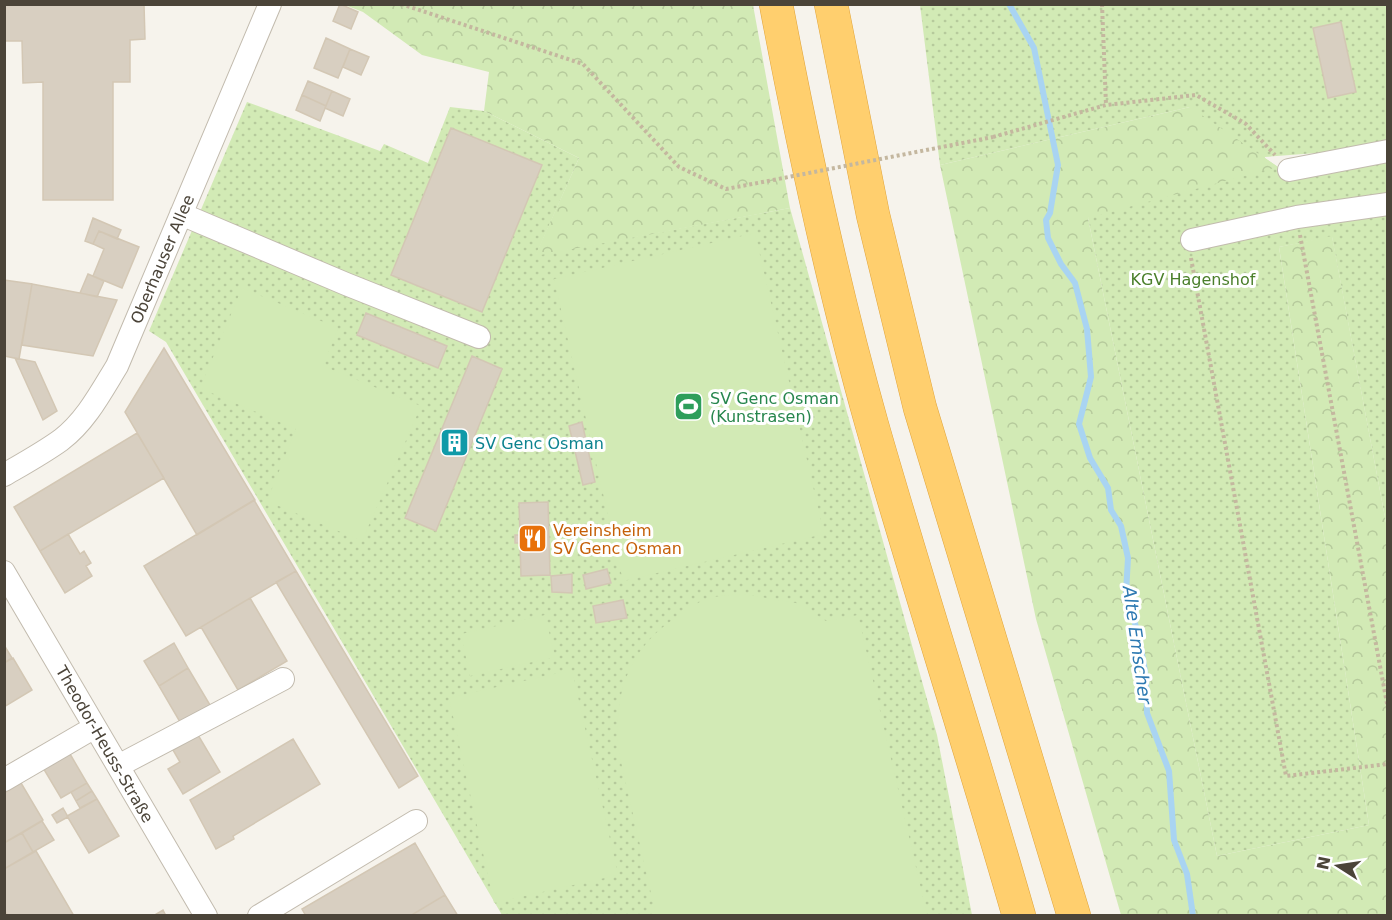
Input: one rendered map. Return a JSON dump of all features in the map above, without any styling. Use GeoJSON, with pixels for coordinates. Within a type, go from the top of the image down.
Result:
{"type":"FeatureCollection","features":[{"type":"Feature","properties":{"kind":"highway"},"geometry":{"type":"LineString","coordinates":[[777,4],[799,129],[872,425],[1019,915]]}},
{"type":"Feature","properties":{"kind":"highway"},"geometry":{"type":"LineString","coordinates":[[831,4],[873,215],[920,408],[1074,915]]}},
{"type":"Feature","properties":{"kind":"street","name":"Oberhauser Allee"},"geometry":{"type":"LineString","coordinates":[[4,475],[61,440],[92,408],[117,366],[270,4]]}},
{"type":"Feature","properties":{"kind":"street"},"geometry":{"type":"LineString","coordinates":[[1288,170],[1388,151]]}},
{"type":"Feature","properties":{"kind":"street"},"geometry":{"type":"LineString","coordinates":[[1192,240],[1297,217],[1388,204]]}},
{"type":"Feature","properties":{"kind":"street"},"geometry":{"type":"LineString","coordinates":[[181,213],[346,284],[479,337]]}},
{"type":"Feature","properties":{"kind":"street","name":"Theodor-Heuss-Straße"},"geometry":{"type":"LineString","coordinates":[[4,572],[206,915]]}},
{"type":"Feature","properties":{"kind":"street"},"geometry":{"type":"LineString","coordinates":[[118,766],[283,679]]}},
{"type":"Feature","properties":{"kind":"street"},"geometry":{"type":"LineString","coordinates":[[4,780],[95,727]]}},
{"type":"Feature","properties":{"kind":"street"},"geometry":{"type":"LineString","coordinates":[[259,915],[416,821]]}},
{"type":"Feature","properties":{"kind":"path"},"geometry":{"type":"LineString","coordinates":[[401,4],[583,64],[679,167],[726,189],[993,137],[1074,116],[1106,105],[1196,95],[1246,124],[1288,170]]}},
{"type":"Feature","properties":{"kind":"path"},"geometry":{"type":"LineString","coordinates":[[1102,4],[1106,105]]}},
{"type":"Feature","properties":{"kind":"path"},"geometry":{"type":"LineString","coordinates":[[1297,217],[1388,709]]}},
{"type":"Feature","properties":{"kind":"path"},"geometry":{"type":"LineString","coordinates":[[1192,240],[1188,240],[1286,776],[1388,764]]}},
{"type":"Feature","properties":{"kind":"green space"},"geometry":{"type":"Polygon","coordinates":[[[345,5],[753,5],[790,208],[535,256],[579,158],[484,111],[489,72],[422,55],[363,12],[345,5]]]}},
{"type":"Feature","properties":{"kind":"green space","name":"KGV Hagenshof"},"geometry":{"type":"Polygon","coordinates":[[[920,5],[1387,5],[1387,528],[1332,237],[1279,247],[1369,825],[1217,856],[1088,218],[1190,107],[940,165],[920,5]],[[1330,152],[1265,157],[1278,167],[1330,152]]]}},
{"type":"Feature","properties":{"kind":"green space"},"geometry":{"type":"Polygon","coordinates":[[[247,102],[380,151],[384,144],[428,163],[450,107],[484,111],[579,158],[536,255],[790,208],[937,735],[972,915],[502,915],[166,342],[149,331],[247,102]]]}},
{"type":"Feature","properties":{"kind":"green space"},"geometry":{"type":"Polygon","coordinates":[[[1190,107],[1278,167],[1088,218],[1217,856],[1369,825],[1279,247],[1332,236],[1387,528],[1387,915],[1121,915],[1036,619],[940,165],[1190,107]]]}},
{"type":"Feature","properties":{"kind":"green space","name":"SV Genc Osman (Kunstrasen)"},"geometry":{"type":"Polygon","coordinates":[[[755,233],[824,534],[623,581],[554,279],[755,233]]]}},
{"type":"Feature","properties":{"kind":"green space"},"geometry":{"type":"Polygon","coordinates":[[[242,288],[338,328],[323,366],[421,406],[362,541],[267,501],[296,429],[200,388],[242,288]]]}},
{"type":"Feature","properties":{"kind":"green space"},"geometry":{"type":"Polygon","coordinates":[[[743,594],[796,603],[826,621],[858,615],[927,915],[656,915],[619,753],[619,710],[622,691],[638,655],[665,625],[704,600],[743,594]]]}},
{"type":"Feature","properties":{"kind":"green space"},"geometry":{"type":"Polygon","coordinates":[[[545,615],[555,657],[470,676],[461,634],[545,615]]]}},
{"type":"Feature","properties":{"kind":"green space"},"geometry":{"type":"Polygon","coordinates":[[[572,670],[618,875],[494,903],[449,698],[572,670]]]}},
{"type":"Feature","properties":{"kind":"building"},"geometry":{"type":"Polygon","coordinates":[[[4,4],[144,4],[145,39],[130,40],[130,82],[113,82],[113,200],[43,200],[43,82],[23,83],[22,41],[4,41],[4,4]]]}},
{"type":"Feature","properties":{"kind":"building"},"geometry":{"type":"Polygon","coordinates":[[[340,4],[358,12],[351,29],[333,21],[340,4]]]}},
{"type":"Feature","properties":{"kind":"building"},"geometry":{"type":"Polygon","coordinates":[[[1341,22],[1356,92],[1328,98],[1313,28],[1341,22]]]}},
{"type":"Feature","properties":{"kind":"building"},"geometry":{"type":"Polygon","coordinates":[[[326,38],[350,49],[338,78],[314,68],[326,38]]]}},
{"type":"Feature","properties":{"kind":"building"},"geometry":{"type":"Polygon","coordinates":[[[350,49],[369,57],[361,75],[343,67],[350,49]]]}},
{"type":"Feature","properties":{"kind":"building"},"geometry":{"type":"Polygon","coordinates":[[[308,81],[332,91],[326,106],[302,95],[308,81]]]}},
{"type":"Feature","properties":{"kind":"building"},"geometry":{"type":"Polygon","coordinates":[[[332,91],[350,99],[343,116],[325,108],[332,91]]]}},
{"type":"Feature","properties":{"kind":"building"},"geometry":{"type":"Polygon","coordinates":[[[302,95],[326,106],[320,121],[296,110],[302,95]]]}},
{"type":"Feature","properties":{"kind":"building"},"geometry":{"type":"Polygon","coordinates":[[[451,128],[542,165],[482,312],[391,275],[451,128]]]}},
{"type":"Feature","properties":{"kind":"building"},"geometry":{"type":"Polygon","coordinates":[[[93,218],[121,230],[117,239],[99,231],[93,244],[85,241],[93,218]]]}},
{"type":"Feature","properties":{"kind":"building"},"geometry":{"type":"Polygon","coordinates":[[[99,231],[139,247],[122,288],[93,276],[104,249],[93,244],[99,231]]]}},
{"type":"Feature","properties":{"kind":"building"},"geometry":{"type":"Polygon","coordinates":[[[88,274],[104,281],[97,297],[80,293],[88,274]]]}},
{"type":"Feature","properties":{"kind":"building"},"geometry":{"type":"Polygon","coordinates":[[[4,280],[32,284],[19,359],[4,356],[4,280]]]}},
{"type":"Feature","properties":{"kind":"building"},"geometry":{"type":"Polygon","coordinates":[[[32,284],[117,300],[93,356],[22,345],[32,284]]]}},
{"type":"Feature","properties":{"kind":"building"},"geometry":{"type":"Polygon","coordinates":[[[366,313],[447,346],[438,368],[357,335],[366,313]]]}},
{"type":"Feature","properties":{"kind":"building"},"geometry":{"type":"Polygon","coordinates":[[[164,348],[255,500],[197,535],[125,412],[164,348]]]}},
{"type":"Feature","properties":{"kind":"building","name":"SV Genc Osman"},"geometry":{"type":"Polygon","coordinates":[[[472,356],[502,369],[436,531],[405,518],[472,356]]]}},
{"type":"Feature","properties":{"kind":"building"},"geometry":{"type":"Polygon","coordinates":[[[15,358],[35,362],[57,411],[43,420],[15,358]]]}},
{"type":"Feature","properties":{"kind":"building"},"geometry":{"type":"Polygon","coordinates":[[[582,422],[595,482],[583,485],[569,426],[582,422]]]}},
{"type":"Feature","properties":{"kind":"building"},"geometry":{"type":"Polygon","coordinates":[[[137,433],[164,478],[40,551],[14,507],[137,433]]]}},
{"type":"Feature","properties":{"kind":"building"},"geometry":{"type":"Polygon","coordinates":[[[254,500],[296,571],[186,636],[144,566],[254,500]]]}},
{"type":"Feature","properties":{"kind":"building","name":"Vereinsheim SV Genc Osman"},"geometry":{"type":"Polygon","coordinates":[[[548,502],[550,575],[521,576],[520,543],[515,543],[515,535],[520,535],[519,503],[548,502]]]}},
{"type":"Feature","properties":{"kind":"building"},"geometry":{"type":"Polygon","coordinates":[[[68,534],[80,554],[84,551],[91,563],[86,566],[92,576],[65,593],[40,551],[68,534]]]}},
{"type":"Feature","properties":{"kind":"building"},"geometry":{"type":"Polygon","coordinates":[[[607,569],[611,583],[586,589],[583,575],[607,569]]]}},
{"type":"Feature","properties":{"kind":"building"},"geometry":{"type":"Polygon","coordinates":[[[296,571],[418,776],[399,788],[276,582],[296,571]]]}},
{"type":"Feature","properties":{"kind":"building"},"geometry":{"type":"Polygon","coordinates":[[[572,574],[572,593],[552,592],[551,576],[572,574]]]}},
{"type":"Feature","properties":{"kind":"building"},"geometry":{"type":"Polygon","coordinates":[[[250,598],[287,661],[238,690],[201,627],[250,598]]]}},
{"type":"Feature","properties":{"kind":"building"},"geometry":{"type":"Polygon","coordinates":[[[623,600],[627,618],[596,623],[593,606],[623,600]]]}},
{"type":"Feature","properties":{"kind":"building"},"geometry":{"type":"Polygon","coordinates":[[[174,643],[188,668],[159,686],[144,661],[174,643]]]}},
{"type":"Feature","properties":{"kind":"building"},"geometry":{"type":"Polygon","coordinates":[[[4,645],[12,658],[4,663],[4,645]]]}},
{"type":"Feature","properties":{"kind":"building"},"geometry":{"type":"Polygon","coordinates":[[[13,658],[32,690],[4,707],[4,663],[13,658]]]}},
{"type":"Feature","properties":{"kind":"building"},"geometry":{"type":"Polygon","coordinates":[[[188,668],[210,705],[180,722],[159,686],[188,668]]]}},
{"type":"Feature","properties":{"kind":"building"},"geometry":{"type":"Polygon","coordinates":[[[198,735],[220,772],[183,794],[168,769],[180,762],[173,750],[198,735]]]}},
{"type":"Feature","properties":{"kind":"building"},"geometry":{"type":"Polygon","coordinates":[[[293,739],[320,784],[233,836],[234,839],[216,849],[190,800],[293,739]]]}},
{"type":"Feature","properties":{"kind":"building"},"geometry":{"type":"Polygon","coordinates":[[[70,754],[87,783],[61,798],[42,766],[70,754]]]}},
{"type":"Feature","properties":{"kind":"building"},"geometry":{"type":"Polygon","coordinates":[[[21,783],[43,820],[4,843],[4,793],[21,783]]]}},
{"type":"Feature","properties":{"kind":"building"},"geometry":{"type":"Polygon","coordinates":[[[87,783],[92,791],[76,801],[71,792],[87,783]]]}},
{"type":"Feature","properties":{"kind":"building"},"geometry":{"type":"Polygon","coordinates":[[[92,791],[97,799],[80,808],[76,801],[92,791]]]}},
{"type":"Feature","properties":{"kind":"building"},"geometry":{"type":"Polygon","coordinates":[[[97,799],[119,836],[89,853],[67,816],[97,799]]]}},
{"type":"Feature","properties":{"kind":"building"},"geometry":{"type":"Polygon","coordinates":[[[63,808],[68,817],[57,823],[52,815],[63,808]]]}},
{"type":"Feature","properties":{"kind":"building"},"geometry":{"type":"Polygon","coordinates":[[[42,821],[54,840],[33,852],[22,833],[42,821]]]}},
{"type":"Feature","properties":{"kind":"building"},"geometry":{"type":"Polygon","coordinates":[[[22,833],[33,852],[4,869],[4,843],[22,833]]]}},
{"type":"Feature","properties":{"kind":"building"},"geometry":{"type":"Polygon","coordinates":[[[415,843],[445,895],[410,916],[306,916],[302,909],[415,843]]]}},
{"type":"Feature","properties":{"kind":"building"},"geometry":{"type":"Polygon","coordinates":[[[36,851],[74,916],[8,916],[4,910],[4,869],[36,851]]]}},
{"type":"Feature","properties":{"kind":"building"},"geometry":{"type":"Polygon","coordinates":[[[445,895],[458,916],[410,916],[445,895]]]}},
{"type":"Feature","properties":{"kind":"building"},"geometry":{"type":"Polygon","coordinates":[[[163,910],[166,916],[153,916],[163,910]]]}},
{"type":"Feature","properties":{"kind":"waterway","name":"Alte Emscher"},"geometry":{"type":"LineString","coordinates":[[1009,4],[1034,48],[1058,165],[1050,213],[1046,220],[1048,238],[1061,264],[1075,283],[1087,329],[1091,377],[1079,424],[1090,458],[1108,488],[1111,510],[1121,526],[1128,558],[1126,593],[1139,637],[1146,677],[1147,713],[1169,771],[1174,840],[1187,874],[1193,916]]}},
{"type":"Feature","properties":{"kind":"place","name":"SV Genc Osman (Kunstrasen)"},"geometry":{"type":"Point","coordinates":[689,407]}},
{"type":"Feature","properties":{"kind":"place","name":"SV Genc Osman"},"geometry":{"type":"Point","coordinates":[454,443]}},
{"type":"Feature","properties":{"kind":"place","name":"Vereinsheim SV Genc Osman"},"geometry":{"type":"Point","coordinates":[532,539]}}]}
